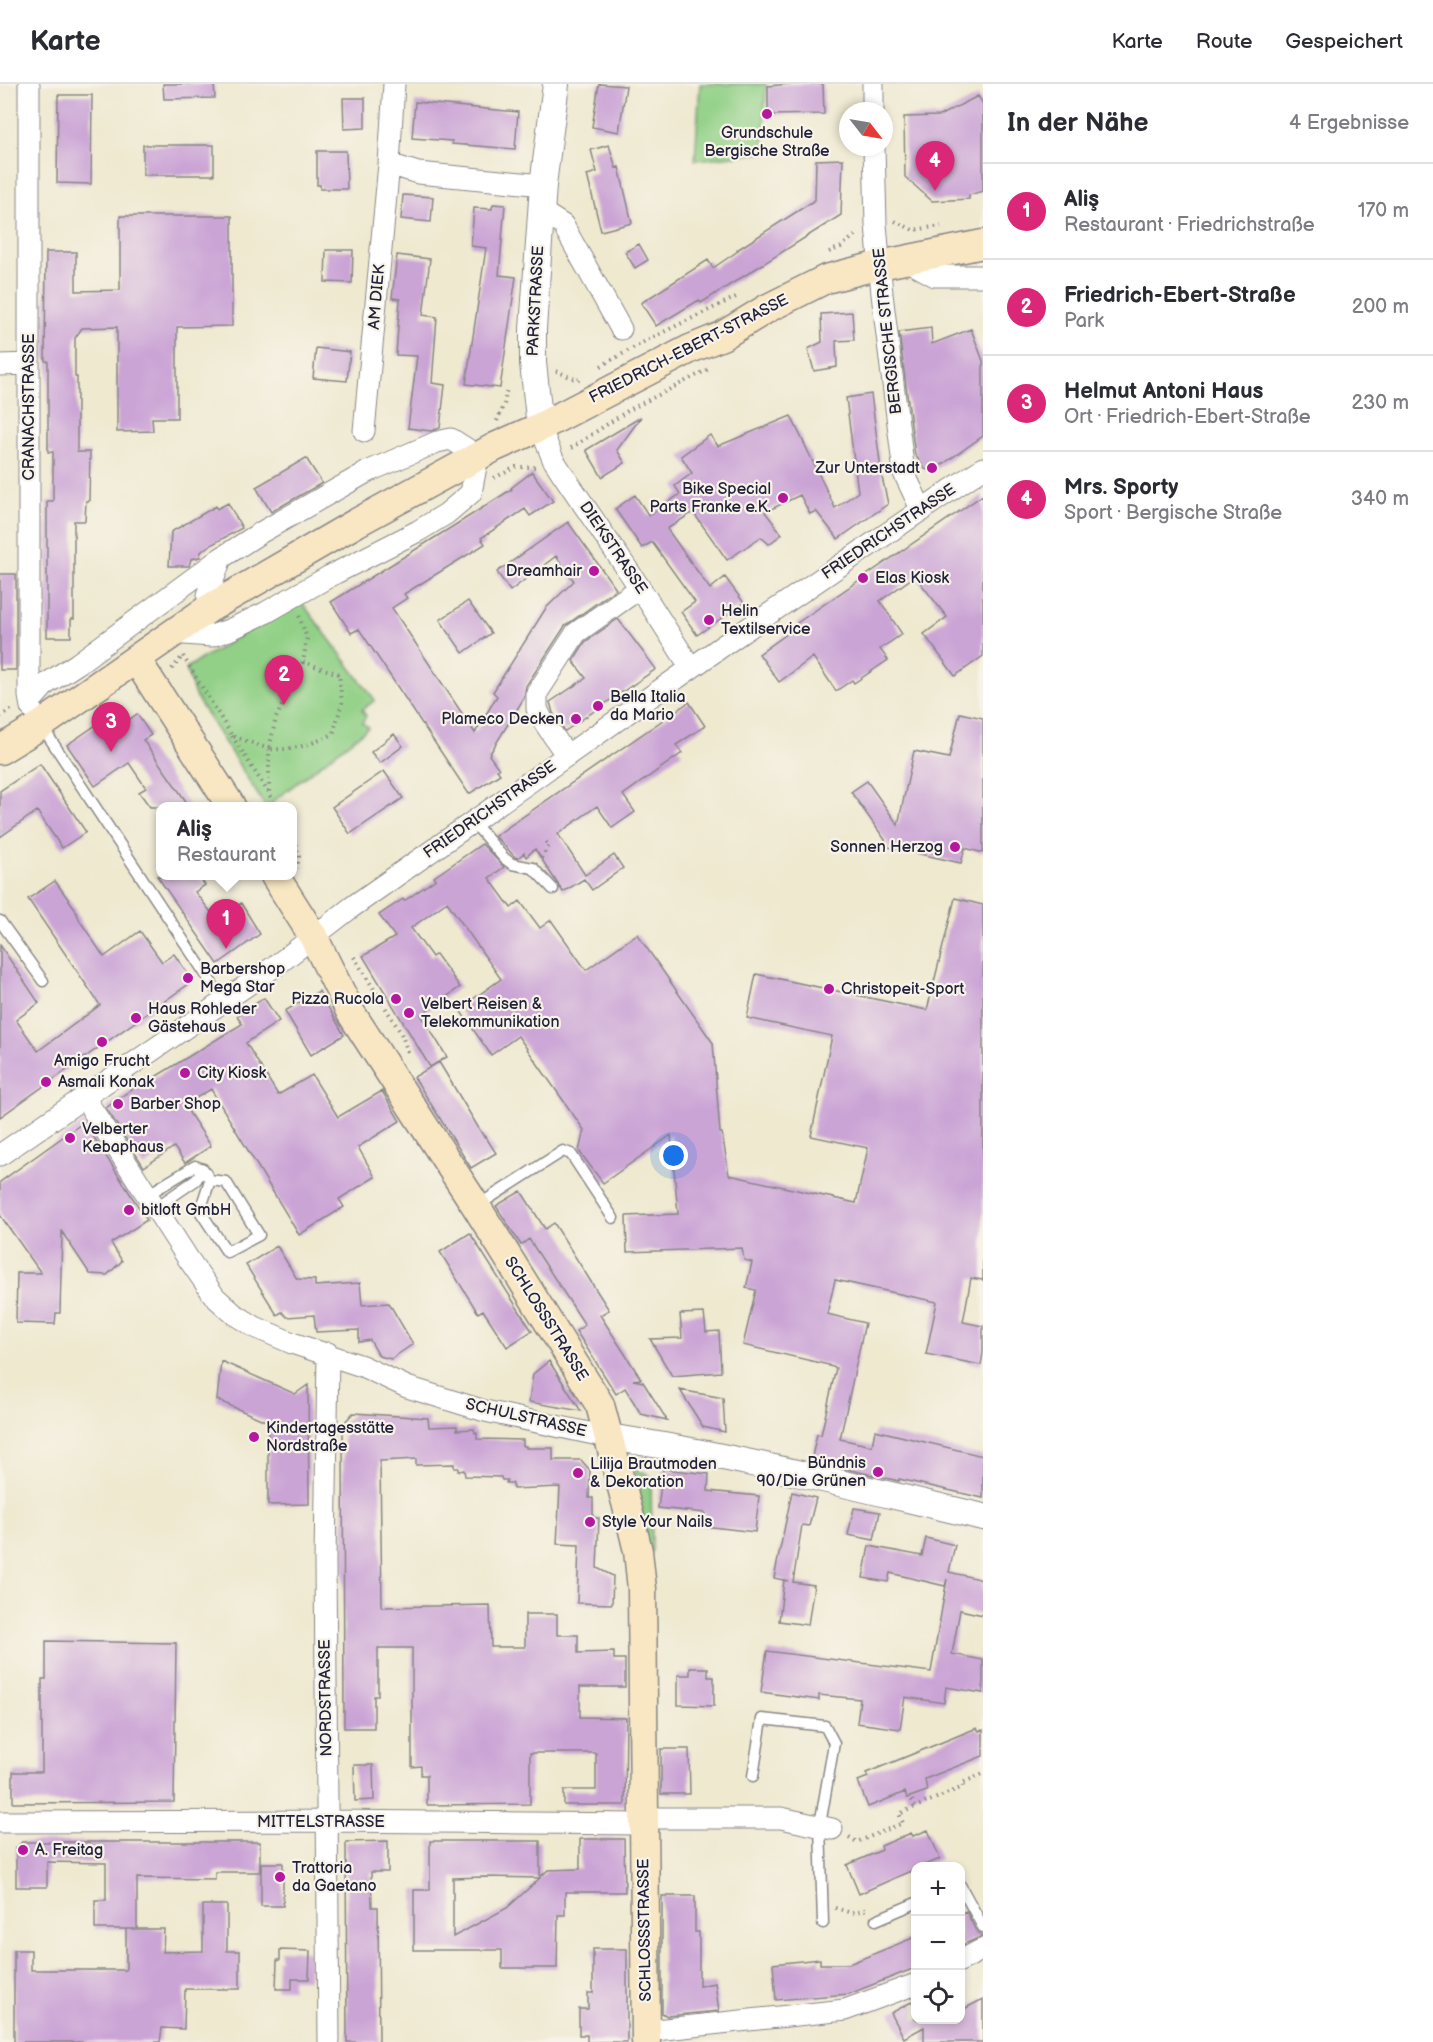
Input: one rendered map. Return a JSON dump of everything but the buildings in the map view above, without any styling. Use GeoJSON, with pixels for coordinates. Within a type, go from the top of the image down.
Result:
{"type":"FeatureCollection","features":[{"type":"Feature","properties":{"kind":"main road","name":"FRIEDRICH-EBERT-STRASSE"},"geometry":{"type":"LineString","coordinates":[[0,750],[35,719],[136,658],[177,644],[208,609],[356,523],[478,456],[540,427],[690,349],[722,336],[768,308],[825,279],[983,243]]}},
{"type":"Feature","properties":{"kind":"main road"},"geometry":{"type":"LineString","coordinates":[[136,658],[228,802]]}},
{"type":"Feature","properties":{"kind":"main road","name":"SCHLOSSSTRASSE"},"geometry":{"type":"LineString","coordinates":[[289,880],[351,1013],[476,1206],[600,1405],[632,1523],[642,1589],[646,2036]]}},
{"type":"Feature","properties":{"kind":"street","name":"CRANACHSTRASSE"},"geometry":{"type":"LineString","coordinates":[[29,84],[28,364],[35,719]]}},
{"type":"Feature","properties":{"kind":"street","name":"AM DIEK"},"geometry":{"type":"LineString","coordinates":[[364,431],[389,164],[394,84]]}},
{"type":"Feature","properties":{"kind":"street","name":"PARKSTRASSE"},"geometry":{"type":"LineString","coordinates":[[540,427],[533,363],[533,329],[543,185],[556,84]]}},
{"type":"Feature","properties":{"kind":"street"},"geometry":{"type":"LineString","coordinates":[[873,84],[873,102]]}},
{"type":"Feature","properties":{"kind":"street","name":"BERGISCHE STRASSE"},"geometry":{"type":"LineString","coordinates":[[874,156],[876,224],[893,262],[884,309],[904,473],[922,512]]}},
{"type":"Feature","properties":{"kind":"street"},"geometry":{"type":"LineString","coordinates":[[389,164],[418,173],[543,185]]}},
{"type":"Feature","properties":{"kind":"street","name":"PARKSTRASSE"},"geometry":{"type":"LineString","coordinates":[[541,212],[563,225],[621,329]]}},
{"type":"Feature","properties":{"kind":"street"},"geometry":{"type":"LineString","coordinates":[[893,262],[936,276],[983,276]]}},
{"type":"Feature","properties":{"kind":"street"},"geometry":{"type":"LineString","coordinates":[[0,365],[28,364]]}},
{"type":"Feature","properties":{"kind":"street","name":"DIEKSTRASSE"},"geometry":{"type":"LineString","coordinates":[[540,427],[553,459],[691,668]]}},
{"type":"Feature","properties":{"kind":"street","name":"FRIEDRICH-EBERT-STRASSE"},"geometry":{"type":"LineString","coordinates":[[35,719],[46,684],[260,533],[367,472],[437,442],[451,439],[478,456]]}},
{"type":"Feature","properties":{"kind":"street"},"geometry":{"type":"LineString","coordinates":[[177,644],[230,630],[446,514],[471,493],[478,456]]}},
{"type":"Feature","properties":{"kind":"street","name":"FRIEDRICHSTRASSE"},"geometry":{"type":"LineString","coordinates":[[0,1155],[284,960],[313,936],[691,668],[922,512],[983,468]]}},
{"type":"Feature","properties":{"kind":"street"},"geometry":{"type":"LineString","coordinates":[[208,609],[208,595],[222,558]]}},
{"type":"Feature","properties":{"kind":"street"},"geometry":{"type":"LineString","coordinates":[[567,756],[537,709],[537,693],[576,633],[640,588]]}},
{"type":"Feature","properties":{"kind":"street","name":"SCHULSTRASSE"},"geometry":{"type":"LineString","coordinates":[[84,1097],[215,1298],[234,1314],[255,1327],[292,1343],[328,1353],[407,1387],[485,1411],[763,1466],[983,1517]]}},
{"type":"Feature","properties":{"kind":"street","name":"NORDSTRASSE"},"geometry":{"type":"LineString","coordinates":[[328,1353],[325,1562],[329,2042]]}},
{"type":"Feature","properties":{"kind":"street"},"geometry":{"type":"LineString","coordinates":[[643,1821],[781,1818],[826,1827]]}},
{"type":"Feature","properties":{"kind":"street","name":"MITTELSTRASSE"},"geometry":{"type":"LineString","coordinates":[[0,1822],[643,1821]]}},
{"type":"Feature","properties":{"kind":"street"},"geometry":{"type":"LineString","coordinates":[[965,1958],[983,1949]]}},
{"type":"Feature","properties":{"kind":"street"},"geometry":{"type":"LineString","coordinates":[[646,2036],[845,2010],[911,1985]]}},
{"type":"Feature","properties":{"kind":"lane"},"geometry":{"type":"LineString","coordinates":[[35,719],[224,1002]]}},
{"type":"Feature","properties":{"kind":"lane"},"geometry":{"type":"LineString","coordinates":[[473,822],[504,858],[512,864],[533,868],[553,889]]}},
{"type":"Feature","properties":{"kind":"lane"},"geometry":{"type":"LineString","coordinates":[[0,921],[43,981]]}},
{"type":"Feature","properties":{"kind":"lane"},"geometry":{"type":"LineString","coordinates":[[476,1206],[563,1152],[571,1154],[613,1218]]}},
{"type":"Feature","properties":{"kind":"lane"},"geometry":{"type":"LineString","coordinates":[[151,1202],[195,1167],[203,1169],[210,1180]]}},
{"type":"Feature","properties":{"kind":"lane"},"geometry":{"type":"LineString","coordinates":[[210,1180],[226,1182],[259,1235],[227,1252],[200,1211],[210,1180]]}},
{"type":"Feature","properties":{"kind":"lane"},"geometry":{"type":"LineString","coordinates":[[753,1776],[762,1719],[825,1726],[834,1743],[826,1827],[823,1923]]}},
{"type":"Feature","properties":{"kind":"lane"},"geometry":{"type":"LineString","coordinates":[[965,1894],[983,1927]]}},
{"type":"Feature","properties":{"kind":"lane"},"geometry":{"type":"LineString","coordinates":[[876,1920],[911,1905]]}},
{"type":"Feature","properties":{"kind":"path"},"geometry":{"type":"LineString","coordinates":[[895,221],[913,230],[948,225]]}},
{"type":"Feature","properties":{"kind":"path"},"geometry":{"type":"LineString","coordinates":[[822,256],[841,247],[861,231]]}},
{"type":"Feature","properties":{"kind":"path"},"geometry":{"type":"LineString","coordinates":[[597,368],[649,339],[745,293]]}},
{"type":"Feature","properties":{"kind":"path"},"geometry":{"type":"LineString","coordinates":[[555,370],[577,380],[587,374]]}},
{"type":"Feature","properties":{"kind":"path"},"geometry":{"type":"LineString","coordinates":[[496,422],[504,404],[507,387]]}},
{"type":"Feature","properties":{"kind":"path"},"geometry":{"type":"LineString","coordinates":[[571,448],[600,430]]}},
{"type":"Feature","properties":{"kind":"path"},"geometry":{"type":"LineString","coordinates":[[516,466],[535,467]]}},
{"type":"Feature","properties":{"kind":"path"},"geometry":{"type":"LineString","coordinates":[[269,793],[269,749],[276,718],[303,662],[307,638],[292,598]]}},
{"type":"Feature","properties":{"kind":"path"},"geometry":{"type":"LineString","coordinates":[[177,644],[273,802]]}},
{"type":"Feature","properties":{"kind":"path"},"geometry":{"type":"LineString","coordinates":[[232,736],[269,749],[281,750],[310,746],[333,734],[342,703],[339,674],[303,662]]}},
{"type":"Feature","properties":{"kind":"path"},"geometry":{"type":"LineString","coordinates":[[354,957],[402,1034],[409,1056]]}},
{"type":"Feature","properties":{"kind":"path"},"geometry":{"type":"LineString","coordinates":[[826,1827],[857,1842],[903,1823],[899,1814],[963,1787],[962,1783],[983,1774]]}},
{"type":"Feature","properties":{"kind":"path"},"geometry":{"type":"LineString","coordinates":[[912,1800],[915,1807]]}},
{"type":"Feature","properties":{"kind":"path"},"geometry":{"type":"LineString","coordinates":[[822,1906],[852,1913],[867,1908],[876,1920]]}},
{"type":"Feature","properties":{"kind":"green space"},"geometry":{"type":"Polygon","coordinates":[[[700,84],[766,84],[763,153],[695,160],[700,84]]]}},
{"type":"Feature","properties":{"kind":"green space"},"geometry":{"type":"Polygon","coordinates":[[[300,600],[375,700],[362,710],[366,716],[362,723],[369,727],[272,802],[262,802],[195,696],[186,668],[300,600]]]}},
{"type":"Feature","properties":{"kind":"green space"},"geometry":{"type":"Polygon","coordinates":[[[634,1470],[651,1477],[652,1552],[649,1552],[634,1470]]]}},
{"type":"Feature","properties":{"kind":"place","name":"Grundschule Bergische Straße"},"geometry":{"type":"Point","coordinates":[767,114]}},
{"type":"Feature","properties":{"kind":"place","name":"Mrs. Sporty"},"geometry":{"type":"Point","coordinates":[935,191]}},
{"type":"Feature","properties":{"kind":"place","name":"Zur Unterstadt"},"geometry":{"type":"Point","coordinates":[932,468]}},
{"type":"Feature","properties":{"kind":"place","name":"Bike Special Parts Franke e.K."},"geometry":{"type":"Point","coordinates":[783,498]}},
{"type":"Feature","properties":{"kind":"place","name":"Dreamhair"},"geometry":{"type":"Point","coordinates":[594,571]}},
{"type":"Feature","properties":{"kind":"place","name":"Elas Kiosk"},"geometry":{"type":"Point","coordinates":[863,578]}},
{"type":"Feature","properties":{"kind":"place","name":"Helin Textilservice"},"geometry":{"type":"Point","coordinates":[709,620]}},
{"type":"Feature","properties":{"kind":"place","name":"Friedrich-Ebert-Straße"},"geometry":{"type":"Point","coordinates":[284,705]}},
{"type":"Feature","properties":{"kind":"place","name":"Bella Italia da Mario"},"geometry":{"type":"Point","coordinates":[598,706]}},
{"type":"Feature","properties":{"kind":"place","name":"Plameco Decken"},"geometry":{"type":"Point","coordinates":[576,719]}},
{"type":"Feature","properties":{"kind":"place","name":"Helmut Antoni Haus"},"geometry":{"type":"Point","coordinates":[111,752]}},
{"type":"Feature","properties":{"kind":"place","name":"Sonnen Herzog"},"geometry":{"type":"Point","coordinates":[955,847]}},
{"type":"Feature","properties":{"kind":"place","name":"Aliş"},"geometry":{"type":"Point","coordinates":[226,949]}},
{"type":"Feature","properties":{"kind":"place","name":"Barbershop Mega Star"},"geometry":{"type":"Point","coordinates":[188,978]}},
{"type":"Feature","properties":{"kind":"place","name":"Christopeit-Sport"},"geometry":{"type":"Point","coordinates":[829,989]}},
{"type":"Feature","properties":{"kind":"place","name":"Pizza Rucola"},"geometry":{"type":"Point","coordinates":[396,999]}},
{"type":"Feature","properties":{"kind":"place","name":"Velbert Reisen & Telekommunikation"},"geometry":{"type":"Point","coordinates":[409,1013]}},
{"type":"Feature","properties":{"kind":"place","name":"Haus Rohleder Gästehaus"},"geometry":{"type":"Point","coordinates":[136,1018]}},
{"type":"Feature","properties":{"kind":"place","name":"Amigo Frucht"},"geometry":{"type":"Point","coordinates":[102,1042]}},
{"type":"Feature","properties":{"kind":"place","name":"City Kiosk"},"geometry":{"type":"Point","coordinates":[185,1073]}},
{"type":"Feature","properties":{"kind":"place","name":"Asmali Konak"},"geometry":{"type":"Point","coordinates":[46,1082]}},
{"type":"Feature","properties":{"kind":"place","name":"Barber Shop"},"geometry":{"type":"Point","coordinates":[118,1104]}},
{"type":"Feature","properties":{"kind":"place","name":"Velberter Kebaphaus"},"geometry":{"type":"Point","coordinates":[70,1138]}},
{"type":"Feature","properties":{"kind":"place","name":"bitloft GmbH"},"geometry":{"type":"Point","coordinates":[129,1210]}},
{"type":"Feature","properties":{"kind":"place","name":"Kindertagesstätte Nordstraße"},"geometry":{"type":"Point","coordinates":[254,1437]}},
{"type":"Feature","properties":{"kind":"place","name":"Bündnis 90/Die Grünen"},"geometry":{"type":"Point","coordinates":[878,1472]}},
{"type":"Feature","properties":{"kind":"place","name":"Lilija Brautmoden & Dekoration"},"geometry":{"type":"Point","coordinates":[578,1473]}},
{"type":"Feature","properties":{"kind":"place","name":"Style Your Nails"},"geometry":{"type":"Point","coordinates":[590,1522]}},
{"type":"Feature","properties":{"kind":"place","name":"A. Freitag"},"geometry":{"type":"Point","coordinates":[23,1850]}},
{"type":"Feature","properties":{"kind":"place","name":"Trattoria da Gaetano"},"geometry":{"type":"Point","coordinates":[280,1877]}}]}
